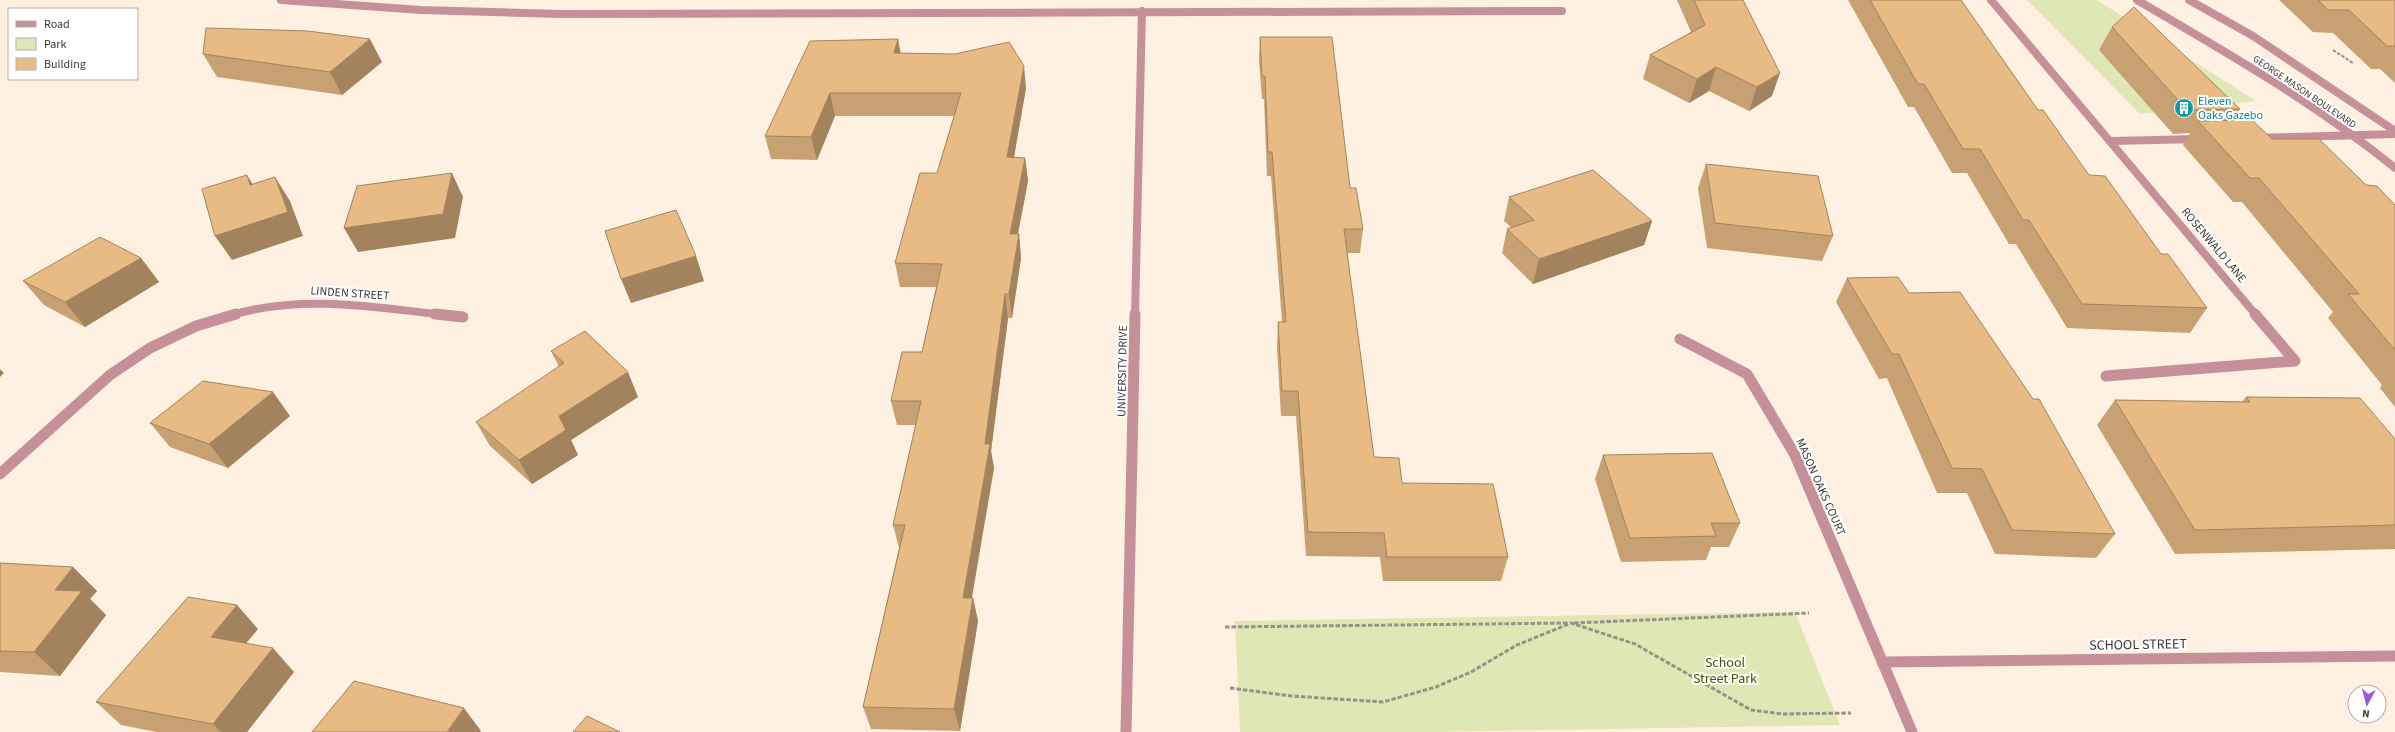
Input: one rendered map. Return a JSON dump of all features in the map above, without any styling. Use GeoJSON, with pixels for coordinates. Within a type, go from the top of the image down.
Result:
{"type":"FeatureCollection","features":[{"type":"Feature","properties":{"kind":"street"},"geometry":{"type":"LineString","coordinates":[[281,0],[472,13],[562,14],[1142,11],[1562,11]]}},
{"type":"Feature","properties":{"kind":"street","name":"ROSENWALD LANE"},"geometry":{"type":"LineString","coordinates":[[1991,0],[2295,361],[2106,376]]}},
{"type":"Feature","properties":{"kind":"street","name":"GEORGE MASON BOULEVARD"},"geometry":{"type":"LineString","coordinates":[[2138,0],[2272,79],[2353,135],[2395,168]]}},
{"type":"Feature","properties":{"kind":"street","name":"GEORGE MASON BOULEVARD"},"geometry":{"type":"LineString","coordinates":[[2189,0],[2253,36],[2395,131]]}},
{"type":"Feature","properties":{"kind":"street","name":"UNIVERSITY DRIVE"},"geometry":{"type":"LineString","coordinates":[[1126,732],[1142,11]]}},
{"type":"Feature","properties":{"kind":"street"},"geometry":{"type":"LineString","coordinates":[[2246,138],[2395,134]]}},
{"type":"Feature","properties":{"kind":"street"},"geometry":{"type":"LineString","coordinates":[[2111,141],[2207,139]]}},
{"type":"Feature","properties":{"kind":"street","name":"LINDEN STREET"},"geometry":{"type":"LineString","coordinates":[[0,474],[110,375],[150,348],[196,326],[242,312],[287,304],[335,303],[463,317]]}},
{"type":"Feature","properties":{"kind":"street","name":"MASON OAKS COURT"},"geometry":{"type":"LineString","coordinates":[[1680,339],[1747,374],[1795,455],[1912,732]]}},
{"type":"Feature","properties":{"kind":"street","name":"SCHOOL STREET"},"geometry":{"type":"LineString","coordinates":[[1882,662],[2395,656]]}},
{"type":"Feature","properties":{"kind":"path"},"geometry":{"type":"LineString","coordinates":[[1225,627],[1571,623],[1809,613]]}},
{"type":"Feature","properties":{"kind":"path"},"geometry":{"type":"LineString","coordinates":[[1230,688],[1292,696],[1383,702],[1436,687],[1471,672],[1517,645],[1571,623],[1635,644],[1751,710],[1782,714],[1851,713]]}},
{"type":"Feature","properties":{"kind":"green space"},"geometry":{"type":"Polygon","coordinates":[[[2027,0],[2097,0],[2256,101],[2140,114],[2027,0]]]}},
{"type":"Feature","properties":{"kind":"green space","name":"School Street Park"},"geometry":{"type":"Polygon","coordinates":[[[1795,612],[1840,725],[1431,732],[1240,732],[1235,621],[1795,612]]]}},
{"type":"Feature","properties":{"kind":"building"},"geometry":{"type":"Polygon","coordinates":[[[1694,0],[1743,0],[1780,73],[1757,87],[1716,67],[1697,79],[1650,55],[1705,25],[1694,0]]]}},
{"type":"Feature","properties":{"kind":"building"},"geometry":{"type":"Polygon","coordinates":[[[1870,0],[1961,0],[2038,110],[2043,110],[2089,175],[2105,176],[2161,254],[2168,254],[2207,308],[2082,304],[2029,220],[2023,220],[1980,149],[1963,149],[1924,84],[1918,84],[1870,0]]]}},
{"type":"Feature","properties":{"kind":"building"},"geometry":{"type":"Polygon","coordinates":[[[2318,0],[2395,0],[2395,46],[2387,46],[2349,10],[2328,10],[2318,0]]]}},
{"type":"Feature","properties":{"kind":"building"},"geometry":{"type":"Polygon","coordinates":[[[2134,7],[2240,109],[2187,110],[2112,27],[2134,7]]]}},
{"type":"Feature","properties":{"kind":"building"},"geometry":{"type":"Polygon","coordinates":[[[206,28],[308,31],[370,39],[330,72],[203,54],[206,28]]]}},
{"type":"Feature","properties":{"kind":"building"},"geometry":{"type":"Polygon","coordinates":[[[1260,37],[1332,37],[1350,188],[1356,188],[1363,229],[1344,229],[1374,457],[1399,458],[1402,483],[1493,484],[1508,557],[1387,557],[1384,533],[1308,532],[1298,391],[1282,391],[1278,322],[1286,322],[1272,152],[1268,152],[1265,76],[1262,76],[1260,37]]]}},
{"type":"Feature","properties":{"kind":"building"},"geometry":{"type":"Polygon","coordinates":[[[898,39],[894,53],[955,54],[1009,42],[1024,66],[1007,157],[1025,158],[1010,234],[1019,234],[1009,294],[1005,294],[985,444],[990,444],[963,598],[973,598],[954,709],[863,707],[905,525],[893,525],[921,401],[891,401],[902,352],[922,352],[942,264],[895,263],[920,173],[937,173],[961,93],[830,93],[811,137],[765,136],[810,41],[898,39]]]}},
{"type":"Feature","properties":{"kind":"building"},"geometry":{"type":"Polygon","coordinates":[[[2252,120],[2272,139],[2319,139],[2366,185],[2377,186],[2395,205],[2395,350],[2348,294],[2359,294],[2259,178],[2250,178],[2198,121],[2252,120]]]}},
{"type":"Feature","properties":{"kind":"building"},"geometry":{"type":"Polygon","coordinates":[[[1706,164],[1818,176],[1833,236],[1715,223],[1706,164]]]}},
{"type":"Feature","properties":{"kind":"building"},"geometry":{"type":"Polygon","coordinates":[[[1593,170],[1652,221],[1539,259],[1507,229],[1534,220],[1509,197],[1593,170]]]}},
{"type":"Feature","properties":{"kind":"building"},"geometry":{"type":"Polygon","coordinates":[[[452,173],[443,214],[344,228],[357,186],[452,173]]]}},
{"type":"Feature","properties":{"kind":"building"},"geometry":{"type":"Polygon","coordinates":[[[247,175],[250,185],[275,177],[288,212],[215,236],[202,189],[247,175]]]}},
{"type":"Feature","properties":{"kind":"building"},"geometry":{"type":"Polygon","coordinates":[[[676,210],[696,256],[621,279],[605,231],[676,210]]]}},
{"type":"Feature","properties":{"kind":"building"},"geometry":{"type":"Polygon","coordinates":[[[100,237],[141,258],[65,302],[23,281],[100,237]]]}},
{"type":"Feature","properties":{"kind":"building"},"geometry":{"type":"Polygon","coordinates":[[[1898,277],[1909,293],[1960,292],[2033,399],[2039,399],[2115,534],[2012,530],[1982,469],[1952,468],[1899,354],[1892,354],[1847,278],[1898,277]]]}},
{"type":"Feature","properties":{"kind":"building"},"geometry":{"type":"Polygon","coordinates":[[[585,331],[628,372],[559,416],[566,430],[519,460],[476,422],[564,363],[551,351],[585,331]]]}},
{"type":"Feature","properties":{"kind":"building"},"geometry":{"type":"Polygon","coordinates":[[[203,381],[273,392],[209,444],[150,423],[203,381]]]}},
{"type":"Feature","properties":{"kind":"building"},"geometry":{"type":"Polygon","coordinates":[[[2246,397],[2360,398],[2395,439],[2395,525],[2195,530],[2115,400],[2250,402],[2246,397]]]}},
{"type":"Feature","properties":{"kind":"building"},"geometry":{"type":"Polygon","coordinates":[[[1712,453],[1740,523],[1711,523],[1716,536],[1630,538],[1603,455],[1712,453]]]}},
{"type":"Feature","properties":{"kind":"building"},"geometry":{"type":"Polygon","coordinates":[[[0,563],[73,567],[55,590],[82,591],[34,652],[0,651],[0,563]]]}},
{"type":"Feature","properties":{"kind":"building"},"geometry":{"type":"Polygon","coordinates":[[[188,597],[237,605],[211,637],[273,648],[213,724],[96,702],[188,597]]]}},
{"type":"Feature","properties":{"kind":"building"},"geometry":{"type":"Polygon","coordinates":[[[354,681],[464,708],[447,732],[312,732],[354,681]]]}},
{"type":"Feature","properties":{"kind":"building"},"geometry":{"type":"Polygon","coordinates":[[[587,716],[620,732],[573,732],[587,716]]]}},
{"type":"Feature","properties":{"kind":"place","name":"Eleven Oaks Gazebo"},"geometry":{"type":"Point","coordinates":[2184,108]}}]}
